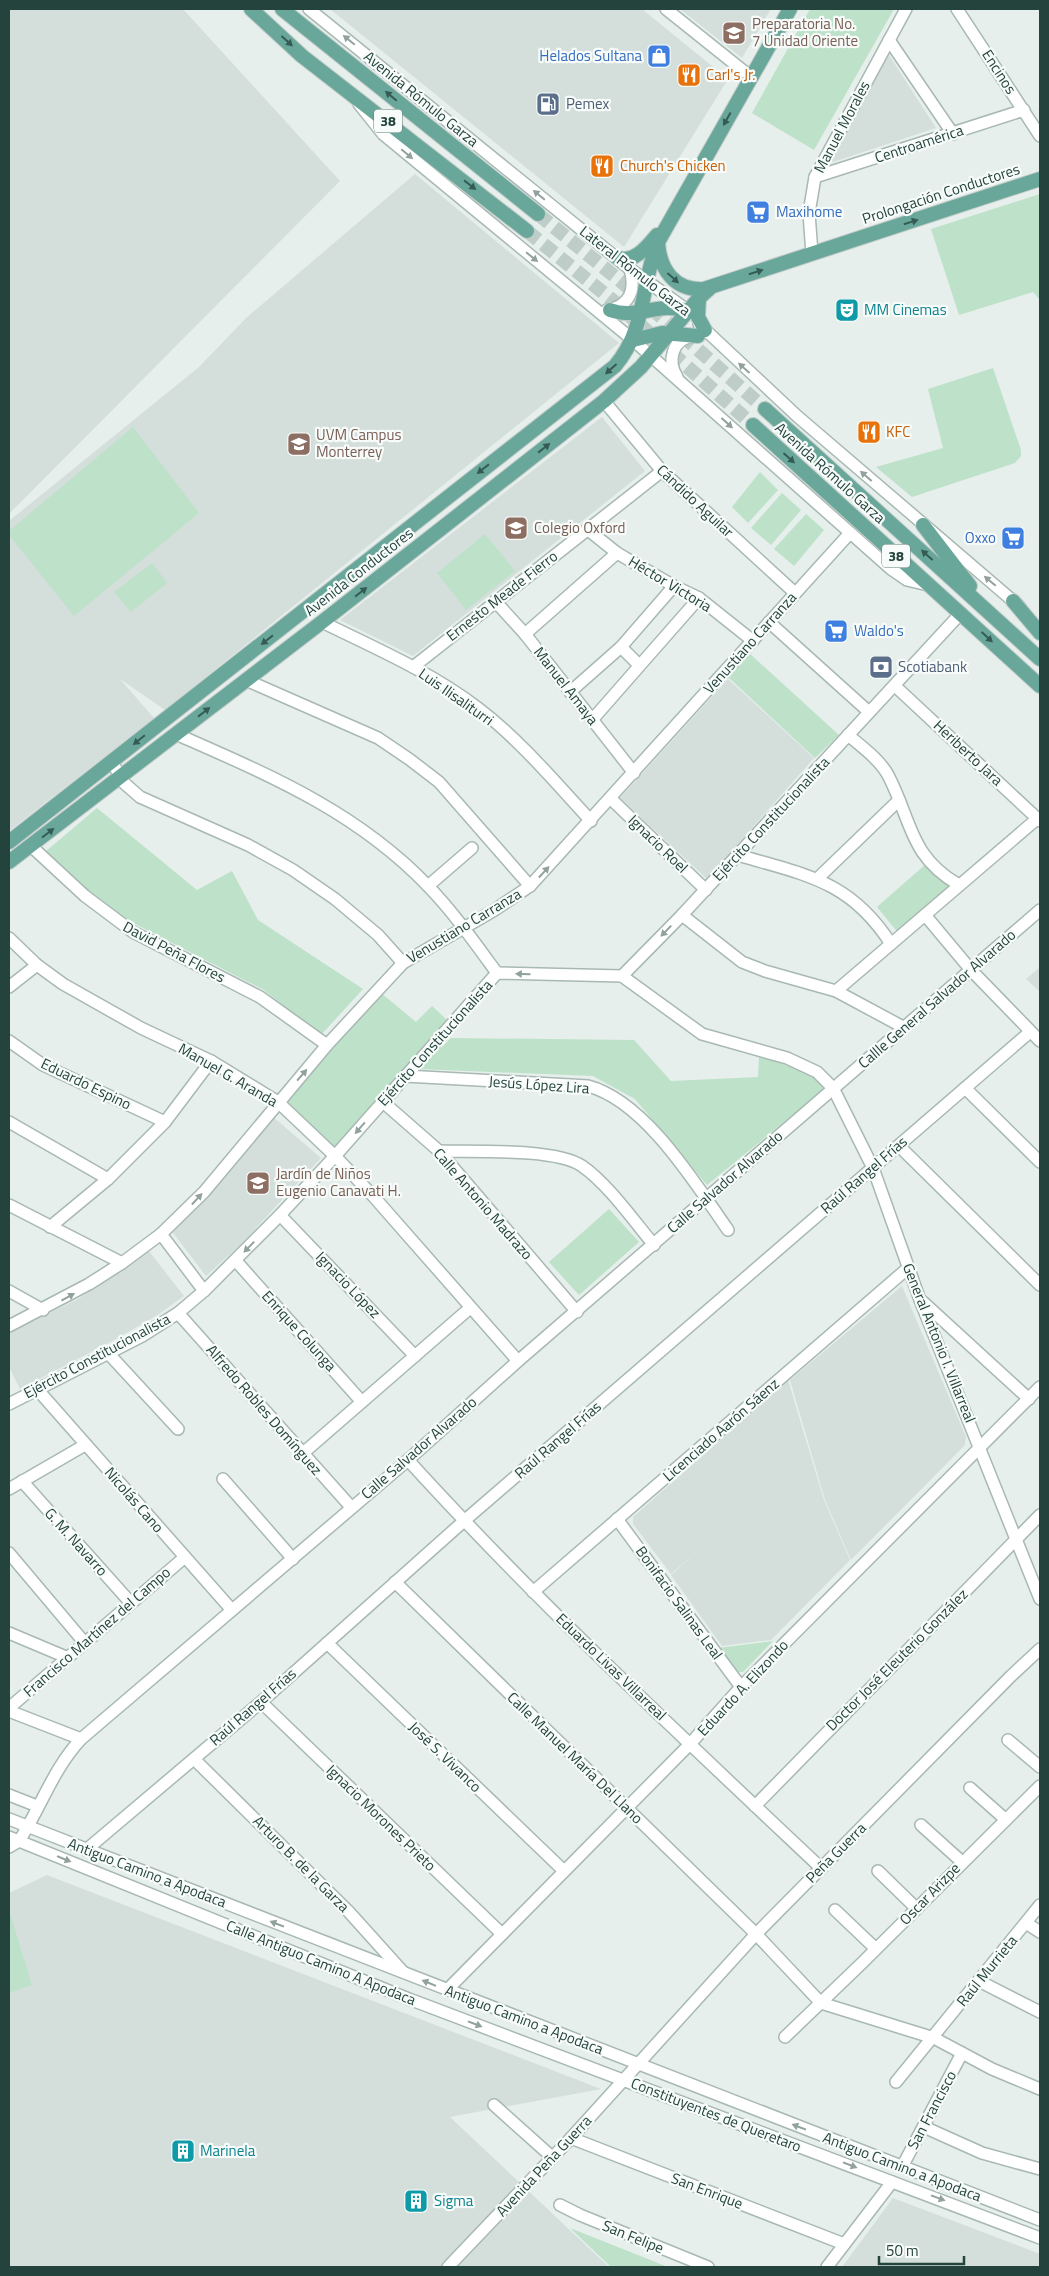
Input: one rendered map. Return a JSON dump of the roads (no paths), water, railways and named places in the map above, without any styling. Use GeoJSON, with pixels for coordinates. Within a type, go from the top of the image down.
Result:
{"type":"FeatureCollection","features":[{"type":"Feature","properties":{"kind":"main road","name":"38"},"geometry":{"type":"LineString","coordinates":[[251,9],[302,56],[527,231]]}},
{"type":"Feature","properties":{"kind":"main road","name":"Avenida Rómulo Garza"},"geometry":{"type":"LineString","coordinates":[[282,9],[314,32],[538,214]]}},
{"type":"Feature","properties":{"kind":"main road"},"geometry":{"type":"LineString","coordinates":[[296,9],[314,32]]}},
{"type":"Feature","properties":{"kind":"main road"},"geometry":{"type":"LineString","coordinates":[[616,258],[628,259],[639,254],[670,219],[790,9]]}},
{"type":"Feature","properties":{"kind":"main road","name":"Prolongación Conductores"},"geometry":{"type":"LineString","coordinates":[[710,288],[1040,179]]}},
{"type":"Feature","properties":{"kind":"main road","name":"Avenida Conductores"},"geometry":{"type":"LineString","coordinates":[[9,842],[608,372],[621,359],[633,340],[646,280],[658,242],[670,219]]}},
{"type":"Feature","properties":{"kind":"main road"},"geometry":{"type":"LineString","coordinates":[[658,242],[662,264],[674,280],[689,288],[710,288]]}},
{"type":"Feature","properties":{"kind":"main road","name":"Avenida Conductores"},"geometry":{"type":"LineString","coordinates":[[9,862],[322,622],[604,401],[628,381],[699,298],[710,288]]}},
{"type":"Feature","properties":{"kind":"main road"},"geometry":{"type":"LineString","coordinates":[[633,340],[671,333],[701,333],[698,316],[699,298]]}},
{"type":"Feature","properties":{"kind":"main road"},"geometry":{"type":"LineString","coordinates":[[604,311],[628,313],[672,307],[688,312]]}},
{"type":"Feature","properties":{"kind":"main road","name":"Avenida Rómulo Garza"},"geometry":{"type":"LineString","coordinates":[[765,409],[1040,659]]}},
{"type":"Feature","properties":{"kind":"main road","name":"Avenida Rómulo Garza"},"geometry":{"type":"LineString","coordinates":[[753,425],[1040,686]]}},
{"type":"Feature","properties":{"kind":"main road"},"geometry":{"type":"LineString","coordinates":[[923,525],[986,609]]}},
{"type":"Feature","properties":{"kind":"main road"},"geometry":{"type":"LineString","coordinates":[[1013,601],[1040,633]]}},
{"type":"Feature","properties":{"kind":"street","name":"Lateral Rómulo Garza"},"geometry":{"type":"LineString","coordinates":[[309,9],[616,258],[688,312],[701,333],[718,343],[798,416],[1040,624]]}},
{"type":"Feature","properties":{"kind":"street"},"geometry":{"type":"LineString","coordinates":[[666,9],[751,77]]}},
{"type":"Feature","properties":{"kind":"street","name":"Manuel Morales"},"geometry":{"type":"LineString","coordinates":[[812,254],[809,213],[815,177],[906,9]]}},
{"type":"Feature","properties":{"kind":"street","name":"Encinos"},"geometry":{"type":"LineString","coordinates":[[957,9],[1040,136]]}},
{"type":"Feature","properties":{"kind":"street"},"geometry":{"type":"LineString","coordinates":[[889,40],[953,134]]}},
{"type":"Feature","properties":{"kind":"street"},"geometry":{"type":"LineString","coordinates":[[350,93],[384,134],[604,311],[633,340],[850,533],[907,580],[928,586]]}},
{"type":"Feature","properties":{"kind":"street","name":"Centroamérica"},"geometry":{"type":"LineString","coordinates":[[815,177],[1024,110]]}},
{"type":"Feature","properties":{"kind":"street"},"geometry":{"type":"LineString","coordinates":[[604,311],[624,304],[631,296],[633,282],[630,269]]}},
{"type":"Feature","properties":{"kind":"street"},"geometry":{"type":"LineString","coordinates":[[680,382],[672,365],[673,350],[685,338],[701,333]]}},
{"type":"Feature","properties":{"kind":"street","name":"Cándido Aguilar"},"geometry":{"type":"LineString","coordinates":[[604,401],[662,471],[795,593]]}},
{"type":"Feature","properties":{"kind":"street","name":"Ernesto Meade Fierro"},"geometry":{"type":"LineString","coordinates":[[413,667],[662,471]]}},
{"type":"Feature","properties":{"kind":"street","name":"Héctor Victoria"},"geometry":{"type":"LineString","coordinates":[[587,529],[617,552],[674,586],[699,598],[753,640]]}},
{"type":"Feature","properties":{"kind":"street","name":"Venustiano Carranza"},"geometry":{"type":"LineString","coordinates":[[9,1326],[43,1310],[122,1263],[160,1234],[204,1192],[278,1102],[403,963],[493,912],[530,886],[611,799],[768,622],[850,533]]}},
{"type":"Feature","properties":{"kind":"street"},"geometry":{"type":"LineString","coordinates":[[525,634],[617,552]]}},
{"type":"Feature","properties":{"kind":"street"},"geometry":{"type":"LineString","coordinates":[[570,692],[621,647],[674,586]]}},
{"type":"Feature","properties":{"kind":"street"},"geometry":{"type":"LineString","coordinates":[[592,720],[699,598]]}},
{"type":"Feature","properties":{"kind":"street","name":"Manuel Amaya"},"geometry":{"type":"LineString","coordinates":[[495,601],[525,634],[634,773]]}},
{"type":"Feature","properties":{"kind":"street","name":"Ejército Constitucionalista"},"geometry":{"type":"LineString","coordinates":[[9,1404],[142,1336],[178,1313],[204,1291],[236,1261],[335,1156],[497,973],[622,976],[706,890],[961,613]]}},
{"type":"Feature","properties":{"kind":"street","name":"Luis Ilisaliturri"},"geometry":{"type":"LineString","coordinates":[[322,622],[413,667],[479,708],[542,769],[591,821]]}},
{"type":"Feature","properties":{"kind":"street"},"geometry":{"type":"LineString","coordinates":[[768,622],[869,712]]}},
{"type":"Feature","properties":{"kind":"street"},"geometry":{"type":"LineString","coordinates":[[621,647],[639,665]]}},
{"type":"Feature","properties":{"kind":"street"},"geometry":{"type":"LineString","coordinates":[[246,680],[378,738],[409,759],[439,782],[530,886]]}},
{"type":"Feature","properties":{"kind":"street","name":"Heriberto Jara"},"geometry":{"type":"LineString","coordinates":[[895,686],[1039,819]]}},
{"type":"Feature","properties":{"kind":"street"},"geometry":{"type":"LineString","coordinates":[[176,734],[282,781],[335,811],[379,842],[428,886],[464,927],[497,973]]}},
{"type":"Feature","properties":{"kind":"street"},"geometry":{"type":"LineString","coordinates":[[848,735],[882,766],[920,850],[938,872],[958,885]]}},
{"type":"Feature","properties":{"kind":"street"},"geometry":{"type":"LineString","coordinates":[[112,762],[120,778],[131,792],[248,846],[292,870],[360,918],[403,963]]}},
{"type":"Feature","properties":{"kind":"street","name":"Ignacio Roel"},"geometry":{"type":"LineString","coordinates":[[611,799],[706,890]]}},
{"type":"Feature","properties":{"kind":"street"},"geometry":{"type":"LineString","coordinates":[[817,878],[898,800]]}},
{"type":"Feature","properties":{"kind":"street"},"geometry":{"type":"LineString","coordinates":[[836,991],[958,885],[1039,819]]}},
{"type":"Feature","properties":{"kind":"street","name":"David Peña Flores"},"geometry":{"type":"LineString","coordinates":[[31,846],[85,896],[132,932],[260,997],[328,1045]]}},
{"type":"Feature","properties":{"kind":"street"},"geometry":{"type":"LineString","coordinates":[[428,886],[472,848]]}},
{"type":"Feature","properties":{"kind":"street"},"geometry":{"type":"LineString","coordinates":[[738,855],[817,878],[852,898],[873,919],[891,944]]}},
{"type":"Feature","properties":{"kind":"street","name":"Callle General Salvador Alvarado"},"geometry":{"type":"LineString","coordinates":[[833,1088],[1040,910]]}},
{"type":"Feature","properties":{"kind":"street"},"geometry":{"type":"LineString","coordinates":[[682,915],[730,954],[750,966],[836,991],[902,1028]]}},
{"type":"Feature","properties":{"kind":"street"},"geometry":{"type":"LineString","coordinates":[[925,915],[971,970],[1040,1041]]}},
{"type":"Feature","properties":{"kind":"street","name":"Manuel G. Aranda"},"geometry":{"type":"LineString","coordinates":[[9,938],[37,966],[62,984],[211,1061],[278,1102],[335,1156],[374,1197],[518,1361]]}},
{"type":"Feature","properties":{"kind":"street"},"geometry":{"type":"LineString","coordinates":[[9,987],[37,966]]}},
{"type":"Feature","properties":{"kind":"street"},"geometry":{"type":"LineString","coordinates":[[622,976],[702,1034],[787,1058],[817,1072],[833,1088]]}},
{"type":"Feature","properties":{"kind":"street","name":"Raúl Rangel Frías"},"geometry":{"type":"LineString","coordinates":[[86,1850],[261,1702],[464,1521],[1030,1032]]}},
{"type":"Feature","properties":{"kind":"street","name":"Eduardo Espino"},"geometry":{"type":"LineString","coordinates":[[9,1041],[43,1065],[165,1122]]}},
{"type":"Feature","properties":{"kind":"street"},"geometry":{"type":"LineString","coordinates":[[50,1227],[108,1179],[165,1122],[211,1061]]}},
{"type":"Feature","properties":{"kind":"street","name":"Jesús López Lira"},"geometry":{"type":"LineString","coordinates":[[405,1076],[588,1086],[607,1092],[630,1107],[644,1122],[706,1198],[728,1230]]}},
{"type":"Feature","properties":{"kind":"street","name":"General Antonio I. Villarreal"},"geometry":{"type":"LineString","coordinates":[[833,1088],[873,1168],[920,1300],[1040,1599]]}},
{"type":"Feature","properties":{"kind":"street","name":"Calle Salvador Alvarado"},"geometry":{"type":"LineString","coordinates":[[14,1839],[28,1826],[37,1806],[65,1758],[81,1739],[408,1460],[518,1361],[577,1312],[833,1088]]}},
{"type":"Feature","properties":{"kind":"street"},"geometry":{"type":"LineString","coordinates":[[965,1088],[1040,1162]]}},
{"type":"Feature","properties":{"kind":"street","name":"Calle Antonio Madrazo"},"geometry":{"type":"LineString","coordinates":[[382,1102],[440,1151],[577,1312]]}},
{"type":"Feature","properties":{"kind":"street"},"geometry":{"type":"LineString","coordinates":[[9,1122],[108,1179]]}},
{"type":"Feature","properties":{"kind":"street"},"geometry":{"type":"LineString","coordinates":[[899,1146],[1040,1285]]}},
{"type":"Feature","properties":{"kind":"street"},"geometry":{"type":"LineString","coordinates":[[440,1151],[546,1154],[570,1160],[595,1176],[654,1245]]}},
{"type":"Feature","properties":{"kind":"street"},"geometry":{"type":"LineString","coordinates":[[9,1205],[122,1263]]}},
{"type":"Feature","properties":{"kind":"street","name":"Ignacio López"},"geometry":{"type":"LineString","coordinates":[[280,1215],[415,1356]]}},
{"type":"Feature","properties":{"kind":"street"},"geometry":{"type":"LineString","coordinates":[[160,1234],[204,1291]]}},
{"type":"Feature","properties":{"kind":"street","name":"Enrique Colunga"},"geometry":{"type":"LineString","coordinates":[[236,1261],[362,1402]]}},
{"type":"Feature","properties":{"kind":"street","name":"Licenciado Aarón Sáenz"},"geometry":{"type":"LineString","coordinates":[[533,1592],[908,1268]]}},
{"type":"Feature","properties":{"kind":"street"},"geometry":{"type":"LineString","coordinates":[[9,1291],[43,1310]]}},
{"type":"Feature","properties":{"kind":"street"},"geometry":{"type":"LineString","coordinates":[[920,1300],[1029,1399]]}},
{"type":"Feature","properties":{"kind":"street"},"geometry":{"type":"LineString","coordinates":[[302,1454],[470,1308]]}},
{"type":"Feature","properties":{"kind":"street","name":"Alfredo Robles Domínguez"},"geometry":{"type":"LineString","coordinates":[[178,1313],[351,1507]]}},
{"type":"Feature","properties":{"kind":"street"},"geometry":{"type":"LineString","coordinates":[[108,1353],[178,1429]]}},
{"type":"Feature","properties":{"kind":"street","name":"Eduardo A. Elizondo"},"geometry":{"type":"LineString","coordinates":[[447,1990],[563,1870],[690,1744],[741,1687],[1040,1387]]}},
{"type":"Feature","properties":{"kind":"street","name":"Nicolás Cano"},"geometry":{"type":"LineString","coordinates":[[37,1389],[232,1609]]}},
{"type":"Feature","properties":{"kind":"street"},"geometry":{"type":"LineString","coordinates":[[9,1489],[85,1445]]}},
{"type":"Feature","properties":{"kind":"street","name":"Eduardo Livas Villarreal"},"geometry":{"type":"LineString","coordinates":[[408,1460],[533,1592],[754,1806],[821,1868]]}},
{"type":"Feature","properties":{"kind":"street"},"geometry":{"type":"LineString","coordinates":[[223,1479],[293,1559]]}},
{"type":"Feature","properties":{"kind":"street","name":"G. M. Navarro"},"geometry":{"type":"LineString","coordinates":[[22,1481],[130,1602]]}},
{"type":"Feature","properties":{"kind":"street","name":"Doctor José Eleuterio González"},"geometry":{"type":"LineString","coordinates":[[754,1806],[1040,1515]]}},
{"type":"Feature","properties":{"kind":"street","name":"Bonifacio Salinas Leal"},"geometry":{"type":"LineString","coordinates":[[616,1519],[741,1687]]}},
{"type":"Feature","properties":{"kind":"street"},"geometry":{"type":"LineString","coordinates":[[9,1553],[84,1642]]}},
{"type":"Feature","properties":{"kind":"street","name":"Francisco Martínez del Campo"},"geometry":{"type":"LineString","coordinates":[[9,1709],[66,1657],[184,1557]]}},
{"type":"Feature","properties":{"kind":"street","name":"Calle Manuel María Del Llano"},"geometry":{"type":"LineString","coordinates":[[395,1582],[756,1934],[821,2003]]}},
{"type":"Feature","properties":{"kind":"street"},"geometry":{"type":"LineString","coordinates":[[9,1633],[66,1657]]}},
{"type":"Feature","properties":{"kind":"street","name":"José S. Vivanco"},"geometry":{"type":"LineString","coordinates":[[327,1643],[563,1870]]}},
{"type":"Feature","properties":{"kind":"street","name":"Peña Guerra"},"geometry":{"type":"LineString","coordinates":[[638,2063],[756,1934],[1040,1649]]}},
{"type":"Feature","properties":{"kind":"street","name":"Ignacio Morones Prieto"},"geometry":{"type":"LineString","coordinates":[[261,1702],[502,1934]]}},
{"type":"Feature","properties":{"kind":"street"},"geometry":{"type":"LineString","coordinates":[[9,1709],[81,1739]]}},
{"type":"Feature","properties":{"kind":"street"},"geometry":{"type":"LineString","coordinates":[[1008,1740],[1040,1767]]}},
{"type":"Feature","properties":{"kind":"street","name":"Arturo B. de la Garza"},"geometry":{"type":"LineString","coordinates":[[194,1758],[349,1912],[404,1973]]}},
{"type":"Feature","properties":{"kind":"street","name":"Oscar Arizpe"},"geometry":{"type":"LineString","coordinates":[[785,2037],[876,1949],[1005,1818],[1040,1786]]}},
{"type":"Feature","properties":{"kind":"street"},"geometry":{"type":"LineString","coordinates":[[970,1788],[1005,1818]]}},
{"type":"Feature","properties":{"kind":"street"},"geometry":{"type":"LineString","coordinates":[[9,1795],[37,1806]]}},
{"type":"Feature","properties":{"kind":"street","name":"Antiguo Camino a Apodaca"},"geometry":{"type":"LineString","coordinates":[[9,1819],[1040,2220]]}},
{"type":"Feature","properties":{"kind":"street"},"geometry":{"type":"LineString","coordinates":[[921,1825],[962,1862]]}},
{"type":"Feature","properties":{"kind":"street"},"geometry":{"type":"LineString","coordinates":[[9,1847],[14,1839]]}},
{"type":"Feature","properties":{"kind":"street","name":"Calle Antiguo Camino A Apodaca"},"geometry":{"type":"LineString","coordinates":[[14,1839],[409,1999],[624,2080]]}},
{"type":"Feature","properties":{"kind":"street"},"geometry":{"type":"LineString","coordinates":[[878,1871],[916,1908]]}},
{"type":"Feature","properties":{"kind":"street","name":"Raúl Murrieta"},"geometry":{"type":"LineString","coordinates":[[896,2082],[934,2038],[1040,1905]]}},
{"type":"Feature","properties":{"kind":"street"},"geometry":{"type":"LineString","coordinates":[[835,1910],[876,1949]]}},
{"type":"Feature","properties":{"kind":"street"},"geometry":{"type":"LineString","coordinates":[[1026,1923],[1040,1932]]}},
{"type":"Feature","properties":{"kind":"street"},"geometry":{"type":"LineString","coordinates":[[979,1981],[1040,2012]]}},
{"type":"Feature","properties":{"kind":"street"},"geometry":{"type":"LineString","coordinates":[[821,2003],[934,2038],[992,2069],[1040,2089]]}},
{"type":"Feature","properties":{"kind":"street","name":"San Francisco"},"geometry":{"type":"LineString","coordinates":[[902,2167],[962,2052]]}},
{"type":"Feature","properties":{"kind":"street","name":"Avenida Peña Guerra"},"geometry":{"type":"LineString","coordinates":[[448,2267],[571,2138],[638,2063]]}},
{"type":"Feature","properties":{"kind":"street","name":"Constituyentes de Queretaro"},"geometry":{"type":"LineString","coordinates":[[624,2080],[1040,2238]]}},
{"type":"Feature","properties":{"kind":"street"},"geometry":{"type":"LineString","coordinates":[[494,2105],[552,2157]]}},
{"type":"Feature","properties":{"kind":"street"},"geometry":{"type":"LineString","coordinates":[[924,2127],[982,2153],[1040,2169]]}},
{"type":"Feature","properties":{"kind":"street","name":"San Enrique"},"geometry":{"type":"LineString","coordinates":[[571,2138],[844,2244]]}},
{"type":"Feature","properties":{"kind":"street"},"geometry":{"type":"LineString","coordinates":[[827,2267],[892,2182]]}},
{"type":"Feature","properties":{"kind":"street","name":"San Felipe"},"geometry":{"type":"LineString","coordinates":[[560,2204],[580,2215],[708,2267]]}},
{"type":"Feature","properties":{"kind":"tunnel"},"geometry":{"type":"LineString","coordinates":[[538,214],[623,283],[765,409]]}},
{"type":"Feature","properties":{"kind":"tunnel"},"geometry":{"type":"LineString","coordinates":[[527,231],[611,299],[753,425]]}},
{"type":"Feature","properties":{"kind":"place","name":"Preparatoria No. 7 Unidad Oriente"},"geometry":{"type":"Point","coordinates":[734,33]}},
{"type":"Feature","properties":{"kind":"place","name":"Helados Sultana"},"geometry":{"type":"Point","coordinates":[659,56]}},
{"type":"Feature","properties":{"kind":"place","name":"Carl's Jr."},"geometry":{"type":"Point","coordinates":[689,75]}},
{"type":"Feature","properties":{"kind":"place","name":"Pemex"},"geometry":{"type":"Point","coordinates":[548,104]}},
{"type":"Feature","properties":{"kind":"place","name":"Church's Chicken"},"geometry":{"type":"Point","coordinates":[602,166]}},
{"type":"Feature","properties":{"kind":"place","name":"Maxihome"},"geometry":{"type":"Point","coordinates":[758,212]}},
{"type":"Feature","properties":{"kind":"place","name":"MM Cinemas"},"geometry":{"type":"Point","coordinates":[847,310]}},
{"type":"Feature","properties":{"kind":"place","name":"KFC"},"geometry":{"type":"Point","coordinates":[869,432]}},
{"type":"Feature","properties":{"kind":"place","name":"UVM Campus Monterrey"},"geometry":{"type":"Point","coordinates":[299,444]}},
{"type":"Feature","properties":{"kind":"place","name":"Colegio Oxford"},"geometry":{"type":"Point","coordinates":[516,528]}},
{"type":"Feature","properties":{"kind":"place","name":"Oxxo"},"geometry":{"type":"Point","coordinates":[1013,538]}},
{"type":"Feature","properties":{"kind":"place","name":"Waldo's"},"geometry":{"type":"Point","coordinates":[836,631]}},
{"type":"Feature","properties":{"kind":"place","name":"Scotiabank"},"geometry":{"type":"Point","coordinates":[881,667]}},
{"type":"Feature","properties":{"kind":"place","name":"Jardín de Niños Eugenio Canavati H."},"geometry":{"type":"Point","coordinates":[258,1183]}},
{"type":"Feature","properties":{"kind":"place","name":"Marinela"},"geometry":{"type":"Point","coordinates":[183,2151]}},
{"type":"Feature","properties":{"kind":"place","name":"Sigma"},"geometry":{"type":"Point","coordinates":[416,2201]}}]}
